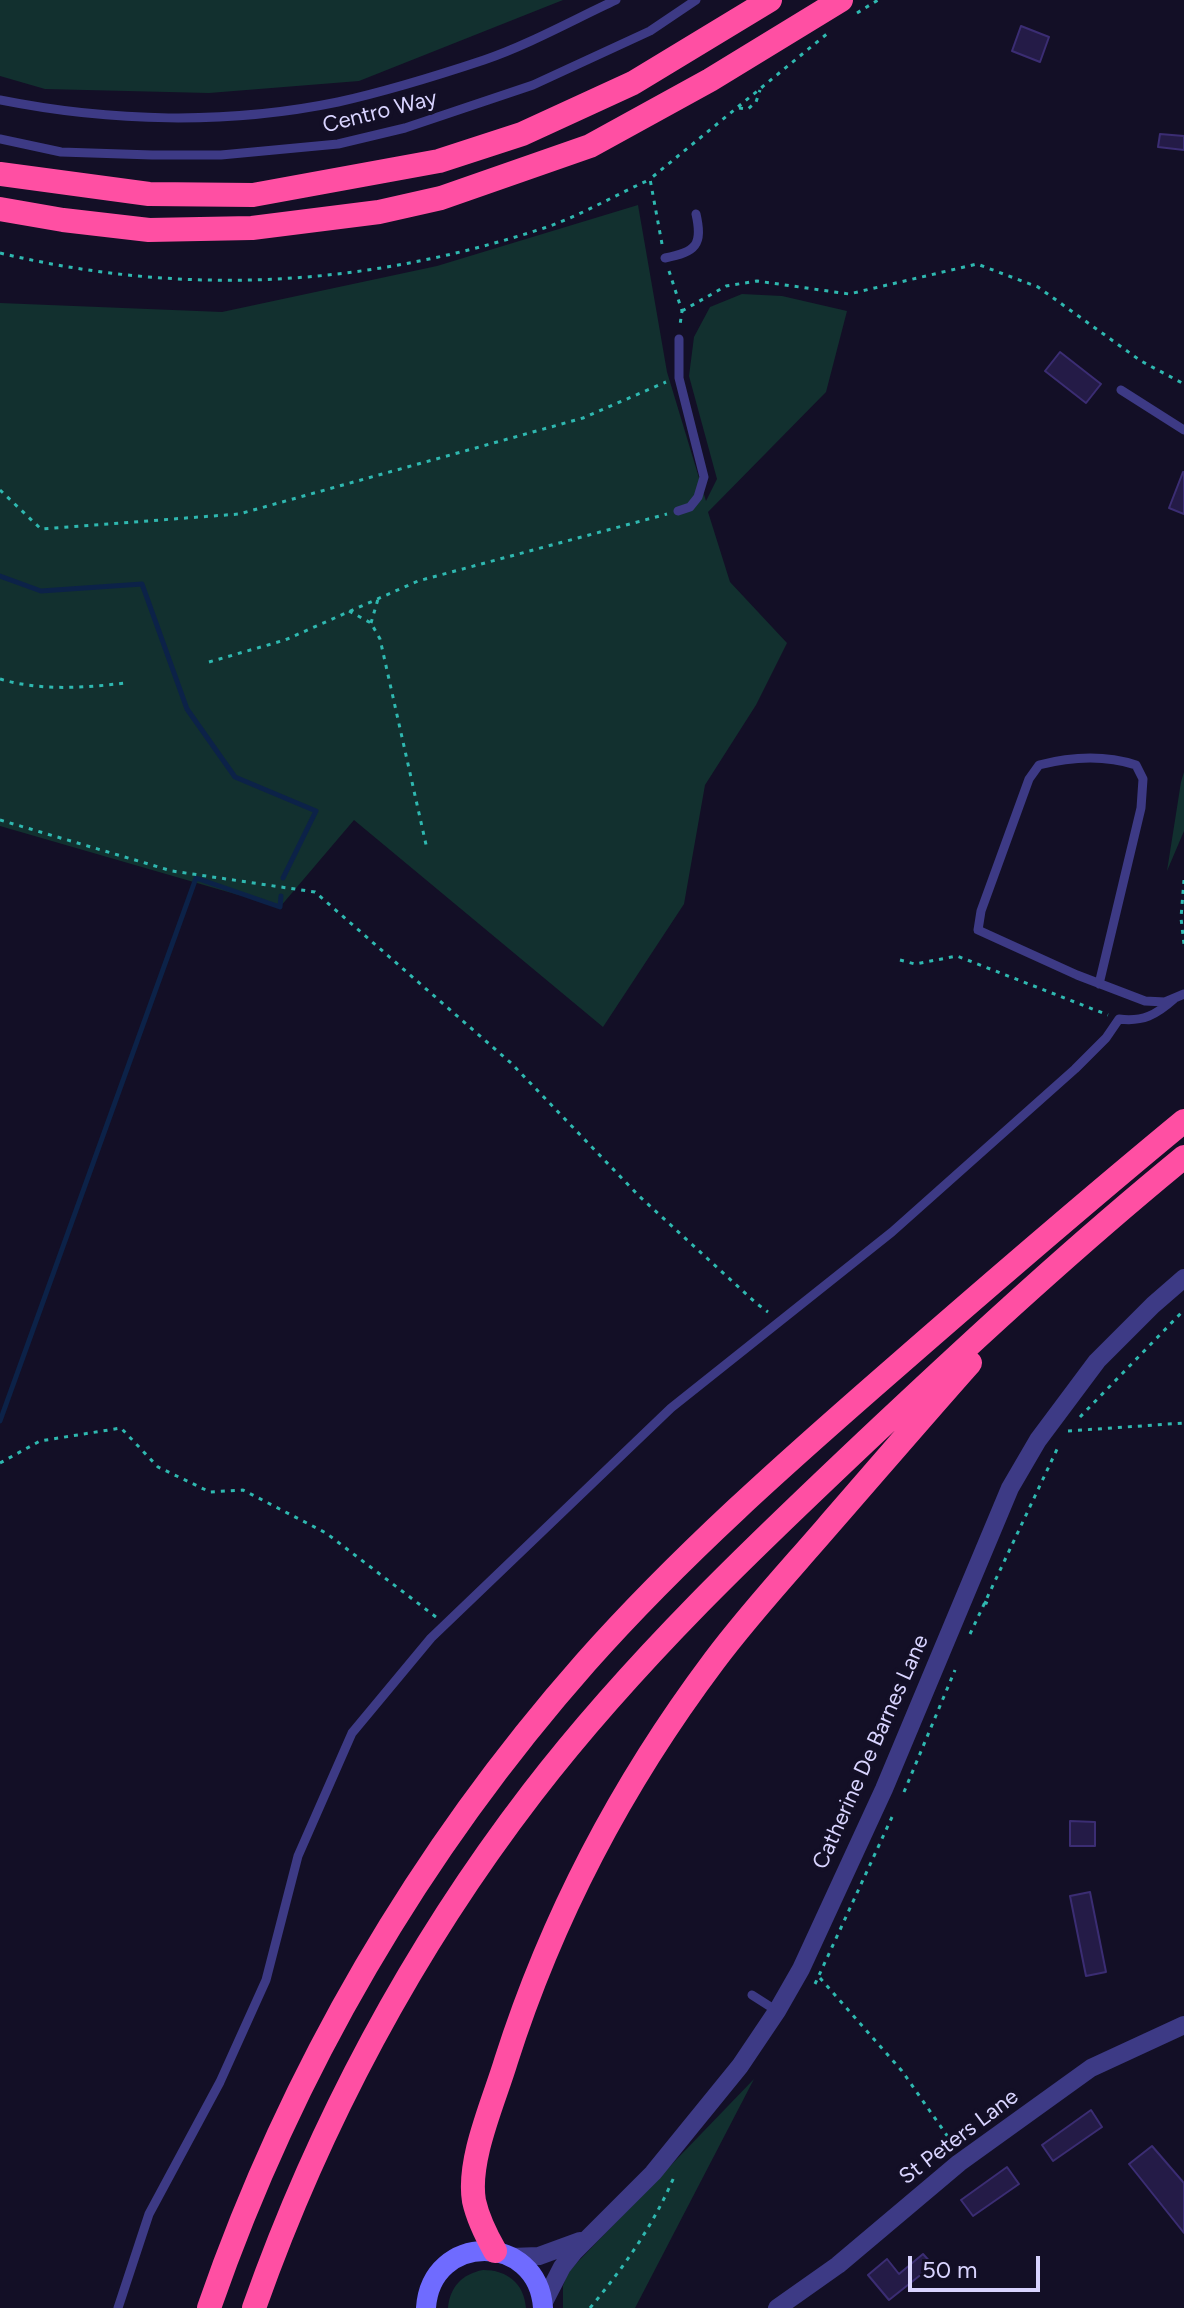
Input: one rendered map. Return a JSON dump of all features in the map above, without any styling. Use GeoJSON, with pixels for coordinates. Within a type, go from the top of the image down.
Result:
{"type":"FeatureCollection","features":[{"type":"Feature","properties":{"kind":"highway"},"geometry":{"type":"LineString","coordinates":[[0,174],[149,194],[253,195],[439,161],[522,134],[633,83],[770,0]]}},
{"type":"Feature","properties":{"kind":"highway"},"geometry":{"type":"LineString","coordinates":[[0,209],[149,230],[252,228],[379,212],[441,198],[590,146],[847,8]]}},
{"type":"Feature","properties":{"kind":"highway"},"geometry":{"type":"LineString","coordinates":[[209,2308],[239,2222],[313,2061],[405,1904],[521,1740],[586,1661],[669,1574],[796,1454],[1184,1121]]}},
{"type":"Feature","properties":{"kind":"highway"},"geometry":{"type":"LineString","coordinates":[[254,2308],[293,2206],[351,2081],[433,1938],[483,1859],[533,1792],[622,1686],[734,1567],[1045,1276],[1184,1157]]}},
{"type":"Feature","properties":{"kind":"highway"},"geometry":{"type":"LineString","coordinates":[[503,2254],[486,2234],[474,2199],[478,2153],[531,1992],[568,1904],[599,1842],[691,1693],[725,1647],[1045,1276]]}},
{"type":"Feature","properties":{"kind":"main road"},"geometry":{"type":"LineString","coordinates":[[426,2308],[432,2283],[450,2261],[476,2251],[503,2254],[525,2267],[536,2280],[543,2306]]}},
{"type":"Feature","properties":{"kind":"street","name":"Catherine De Barnes Lane"},"geometry":{"type":"LineString","coordinates":[[543,2306],[562,2267],[680,2141],[740,2066],[777,2011],[801,1969],[884,1789],[1010,1488],[1038,1440],[1097,1361],[1184,1278]]}},
{"type":"Feature","properties":{"kind":"street","name":"St Peters Lane"},"geometry":{"type":"LineString","coordinates":[[777,2308],[838,2265],[964,2160],[1091,2068],[1184,2025]]}},
{"type":"Feature","properties":{"kind":"street","name":"Catherine De Barnes Lane"},"geometry":{"type":"LineString","coordinates":[[503,2254],[539,2256],[586,2238]]}},
{"type":"Feature","properties":{"kind":"lane"},"geometry":{"type":"LineString","coordinates":[[0,100],[51,110],[146,118],[249,114],[338,102],[486,59],[616,0]]}},
{"type":"Feature","properties":{"kind":"lane","name":"Centro Way"},"geometry":{"type":"LineString","coordinates":[[0,139],[61,152],[152,155],[221,155],[338,144],[405,128],[533,85],[650,31],[696,0]]}},
{"type":"Feature","properties":{"kind":"lane"},"geometry":{"type":"LineString","coordinates":[[665,258],[689,251],[698,243],[700,233],[696,214]]}},
{"type":"Feature","properties":{"kind":"lane"},"geometry":{"type":"LineString","coordinates":[[678,511],[690,507],[698,497],[704,477],[679,378],[679,339]]}},
{"type":"Feature","properties":{"kind":"lane"},"geometry":{"type":"LineString","coordinates":[[1121,390],[1184,430]]}},
{"type":"Feature","properties":{"kind":"lane"},"geometry":{"type":"LineString","coordinates":[[1099,984],[1141,808],[1143,779],[1136,765],[1115,758],[1060,760],[1039,765],[1029,779],[981,911],[978,930],[1099,984],[1145,1001],[1165,1002],[1184,994]]}},
{"type":"Feature","properties":{"kind":"lane"},"geometry":{"type":"LineString","coordinates":[[118,2308],[149,2214],[220,2082],[266,1980],[298,1856],[352,1733],[445,1623],[671,1408],[892,1232],[1053,1090],[1106,1038],[1119,1019],[1142,1020],[1160,1012],[1174,999]]}},
{"type":"Feature","properties":{"kind":"lane"},"geometry":{"type":"LineString","coordinates":[[752,1995],[777,2011]]}},
{"type":"Feature","properties":{"kind":"path"},"geometry":{"type":"LineString","coordinates":[[847,8],[878,0]]}},
{"type":"Feature","properties":{"kind":"path"},"geometry":{"type":"LineString","coordinates":[[0,253],[50,265],[190,282],[302,279],[424,262],[547,227],[650,179],[829,33]]}},
{"type":"Feature","properties":{"kind":"path"},"geometry":{"type":"LineString","coordinates":[[739,108],[748,109],[756,102],[760,90]]}},
{"type":"Feature","properties":{"kind":"path"},"geometry":{"type":"LineString","coordinates":[[650,179],[665,258],[682,311],[679,339]]}},
{"type":"Feature","properties":{"kind":"path"},"geometry":{"type":"LineString","coordinates":[[682,311],[726,286],[736,284],[757,281],[849,294],[977,264],[1038,287],[1141,361],[1184,384]]}},
{"type":"Feature","properties":{"kind":"path"},"geometry":{"type":"LineString","coordinates":[[0,490],[41,529],[239,514],[583,418],[666,382]]}},
{"type":"Feature","properties":{"kind":"path"},"geometry":{"type":"LineString","coordinates":[[209,662],[285,640],[418,581],[678,511]]}},
{"type":"Feature","properties":{"kind":"path"},"geometry":{"type":"LineString","coordinates":[[371,623],[378,598]]}},
{"type":"Feature","properties":{"kind":"path"},"geometry":{"type":"LineString","coordinates":[[349,611],[371,623],[380,639],[427,849]]}},
{"type":"Feature","properties":{"kind":"path"},"geometry":{"type":"LineString","coordinates":[[0,679],[54,687],[125,683]]}},
{"type":"Feature","properties":{"kind":"path"},"geometry":{"type":"LineString","coordinates":[[0,820],[172,871],[315,892],[511,1063],[639,1196],[756,1303],[781,1320]]}},
{"type":"Feature","properties":{"kind":"path"},"geometry":{"type":"LineString","coordinates":[[1184,880],[1181,918],[1184,944]]}},
{"type":"Feature","properties":{"kind":"path"},"geometry":{"type":"LineString","coordinates":[[900,960],[915,964],[957,956],[1119,1019]]}},
{"type":"Feature","properties":{"kind":"path"},"geometry":{"type":"LineString","coordinates":[[1184,1310],[1065,1431],[1184,1423]]}},
{"type":"Feature","properties":{"kind":"path"},"geometry":{"type":"LineString","coordinates":[[0,1463],[40,1441],[121,1428],[158,1467],[210,1492],[243,1490],[326,1533],[445,1623]]}},
{"type":"Feature","properties":{"kind":"path"},"geometry":{"type":"LineString","coordinates":[[820,1978],[902,2071],[964,2160]]}},
{"type":"Feature","properties":{"kind":"green space"},"geometry":{"type":"Polygon","coordinates":[[[0,0],[563,0],[359,81],[209,93],[45,89],[0,76],[0,0]]]}},
{"type":"Feature","properties":{"kind":"green space"},"geometry":{"type":"Polygon","coordinates":[[[638,205],[667,372],[706,501],[717,479],[689,376],[694,337],[710,307],[742,294],[782,296],[847,311],[826,392],[708,512],[730,582],[787,643],[756,705],[705,785],[684,904],[603,1027],[354,820],[280,907],[0,826],[0,303],[222,312],[437,266],[638,205]]]}},
{"type":"Feature","properties":{"kind":"green space"},"geometry":{"type":"Polygon","coordinates":[[[1184,772],[1184,831],[1167,871],[1181,782],[1184,772]]]}},
{"type":"Feature","properties":{"kind":"green space"},"geometry":{"type":"Polygon","coordinates":[[[754,2079],[635,2308],[563,2308],[563,2286],[568,2272],[754,2079]]]}},
{"type":"Feature","properties":{"kind":"green space"},"geometry":{"type":"Polygon","coordinates":[[[483,2270],[500,2272],[513,2280],[522,2292],[526,2308],[448,2308],[451,2294],[458,2283],[483,2270]]]}},
{"type":"Feature","properties":{"kind":"building"},"geometry":{"type":"Polygon","coordinates":[[[1021,26],[1049,37],[1040,62],[1012,51],[1021,26]]]}},
{"type":"Feature","properties":{"kind":"building"},"geometry":{"type":"Polygon","coordinates":[[[1160,134],[1184,136],[1184,150],[1158,147],[1160,134]]]}},
{"type":"Feature","properties":{"kind":"building"},"geometry":{"type":"Polygon","coordinates":[[[1060,352],[1101,384],[1086,403],[1045,371],[1060,352]]]}},
{"type":"Feature","properties":{"kind":"building"},"geometry":{"type":"Polygon","coordinates":[[[1184,472],[1184,514],[1169,508],[1184,472]]]}},
{"type":"Feature","properties":{"kind":"building"},"geometry":{"type":"Polygon","coordinates":[[[1070,1821],[1095,1822],[1095,1846],[1070,1846],[1070,1821]]]}},
{"type":"Feature","properties":{"kind":"building"},"geometry":{"type":"Polygon","coordinates":[[[1090,1892],[1106,1972],[1086,1976],[1070,1896],[1090,1892]]]}},
{"type":"Feature","properties":{"kind":"building"},"geometry":{"type":"Polygon","coordinates":[[[1091,2110],[1102,2127],[1053,2161],[1042,2145],[1091,2110]]]}},
{"type":"Feature","properties":{"kind":"building"},"geometry":{"type":"Polygon","coordinates":[[[1152,2146],[1184,2183],[1184,2233],[1129,2164],[1152,2146]]]}},
{"type":"Feature","properties":{"kind":"building"},"geometry":{"type":"Polygon","coordinates":[[[1007,2167],[1019,2184],[973,2216],[961,2200],[1007,2167]]]}},
{"type":"Feature","properties":{"kind":"building"},"geometry":{"type":"Polygon","coordinates":[[[923,2254],[933,2265],[889,2300],[868,2275],[887,2259],[899,2274],[923,2254]]]}},
{"type":"Feature","properties":{"kind":"waterway"},"geometry":{"type":"LineString","coordinates":[[0,576],[41,591],[142,584],[187,709],[235,777],[316,811],[283,878]]}},
{"type":"Feature","properties":{"kind":"waterway"},"geometry":{"type":"LineString","coordinates":[[0,1421],[196,878],[280,907],[281,896]]}}]}
